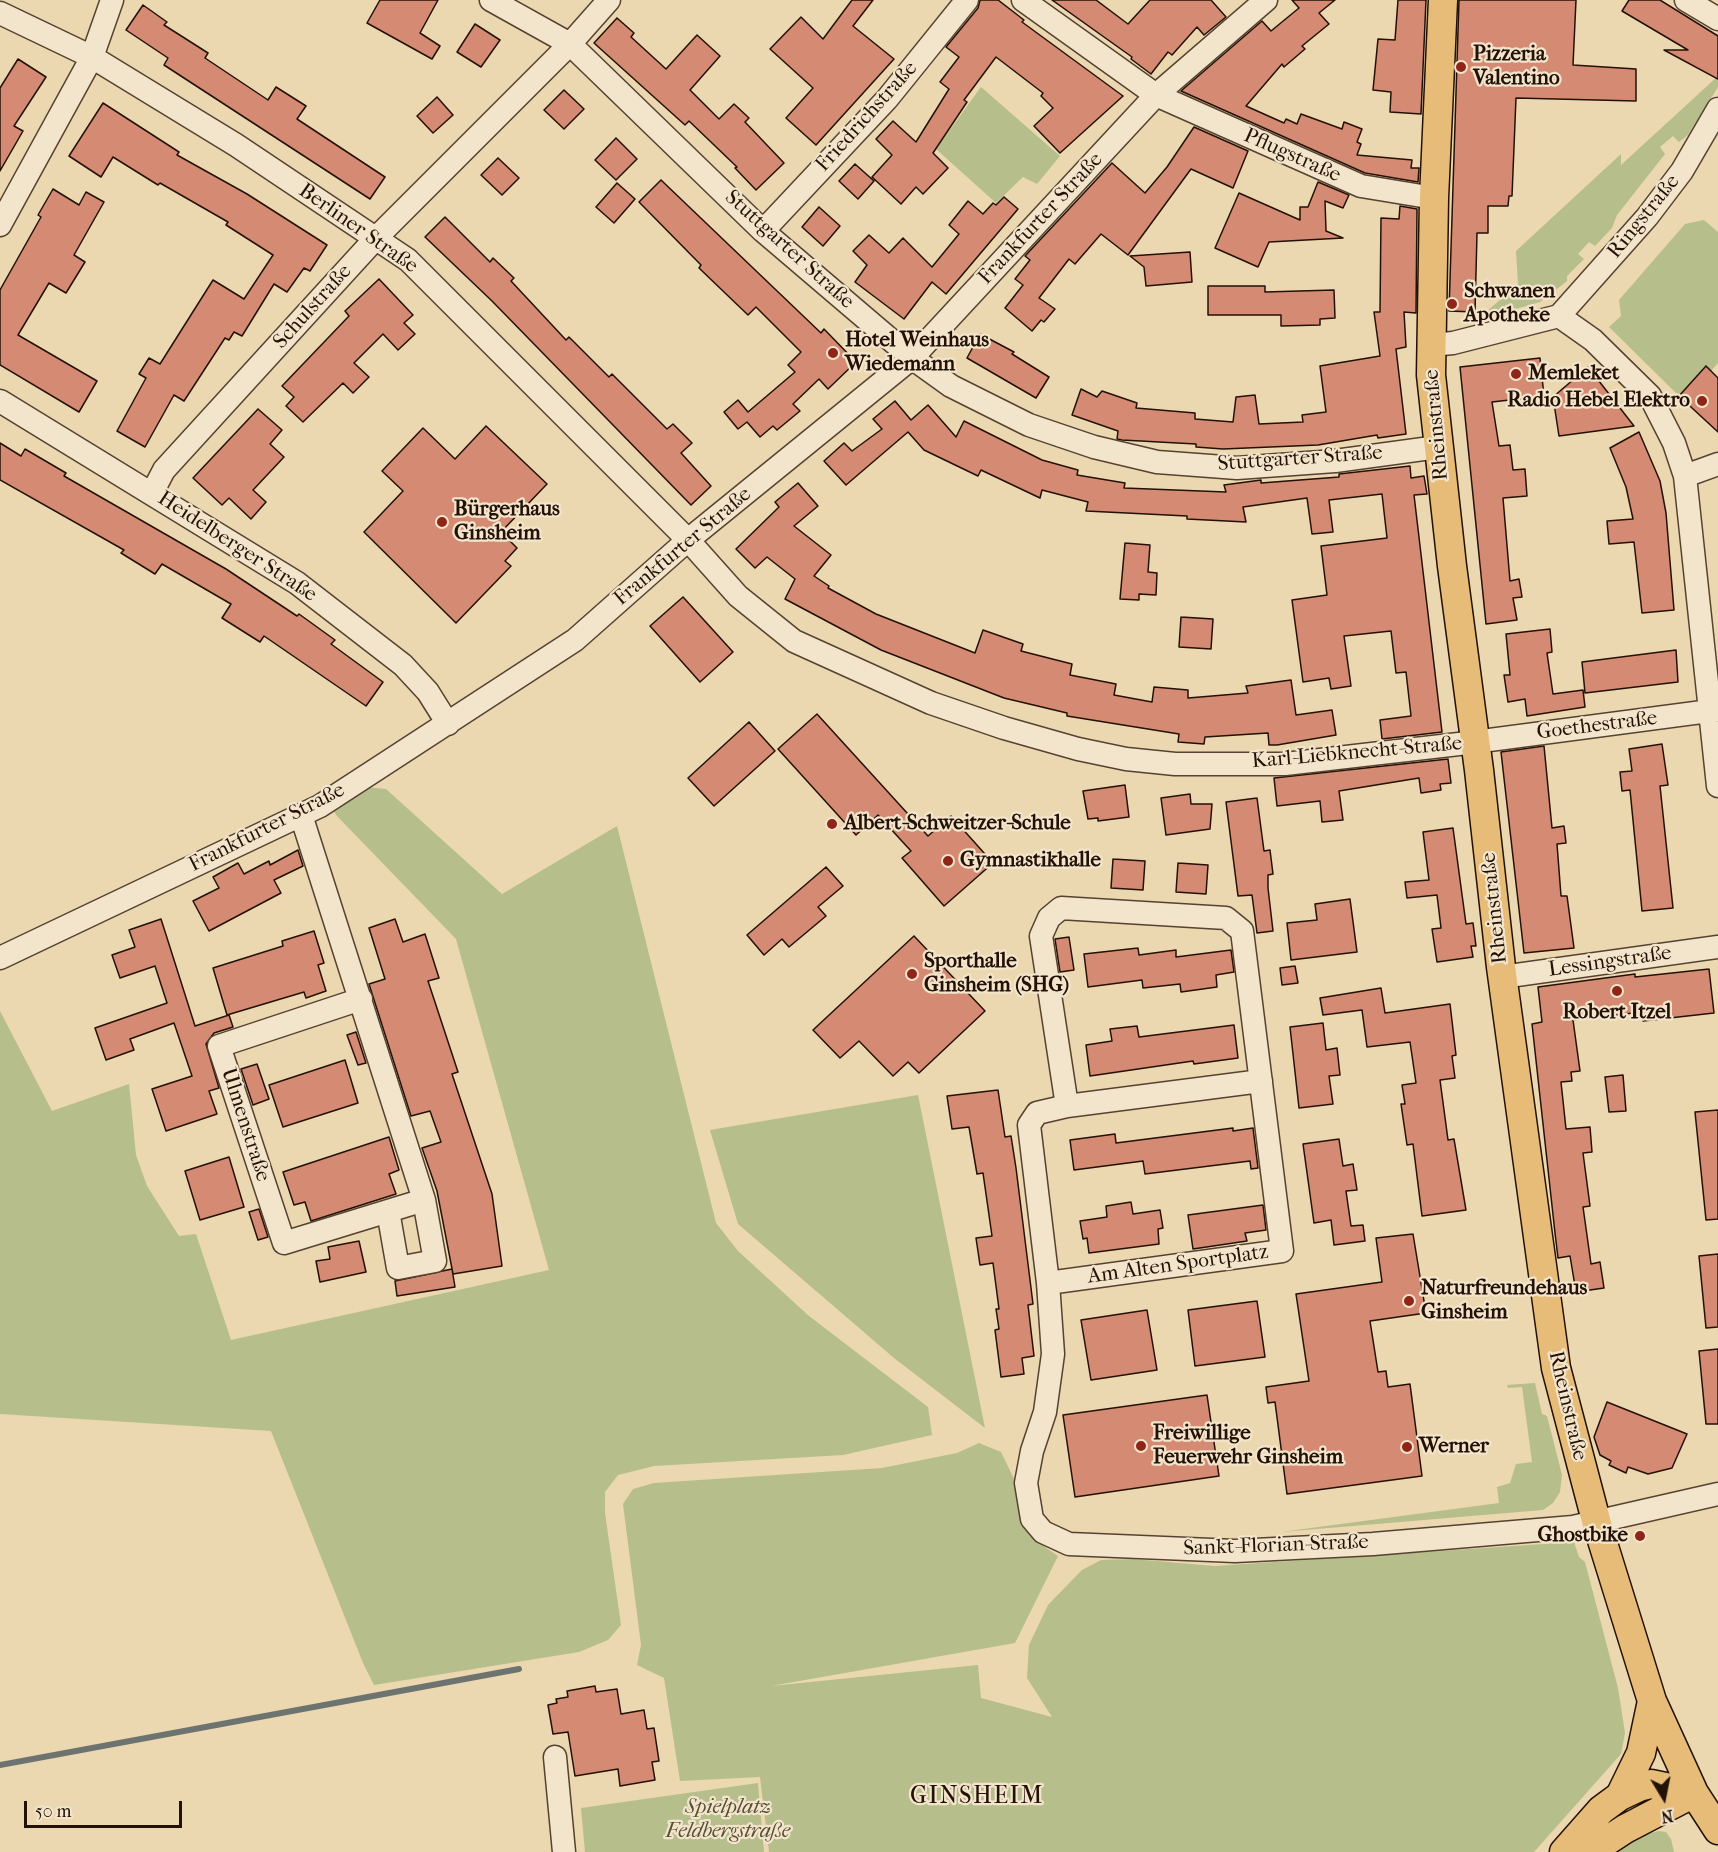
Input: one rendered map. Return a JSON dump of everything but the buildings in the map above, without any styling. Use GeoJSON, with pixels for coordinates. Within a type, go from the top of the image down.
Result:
{"type":"FeatureCollection","features":[{"type":"Feature","properties":{"kind":"main road","name":"Rheinstraße"},"geometry":{"type":"LineString","coordinates":[[1443,0],[1434,198],[1431,345],[1438,447],[1476,742],[1502,977],[1556,1368],[1597,1524],[1652,1701],[1694,1792],[1718,1830]]}},
{"type":"Feature","properties":{"kind":"main road"},"geometry":{"type":"LineString","coordinates":[[1620,1796],[1641,1753],[1652,1701]]}},
{"type":"Feature","properties":{"kind":"main road"},"geometry":{"type":"LineString","coordinates":[[1564,1852],[1601,1810],[1620,1796],[1651,1784],[1694,1792]]}},
{"type":"Feature","properties":{"kind":"main road"},"geometry":{"type":"LineString","coordinates":[[1590,1852],[1625,1829],[1694,1792]]}},
{"type":"Feature","properties":{"kind":"street"},"geometry":{"type":"LineString","coordinates":[[0,225],[92,57],[112,0]]}},
{"type":"Feature","properties":{"kind":"street","name":"Stuttgarter Straße"},"geometry":{"type":"LineString","coordinates":[[491,0],[570,44],[763,231],[912,358],[951,386],[1029,425],[1094,447],[1157,462],[1238,468],[1335,461],[1438,447]]}},
{"type":"Feature","properties":{"kind":"street","name":"Schulstraße"},"geometry":{"type":"LineString","coordinates":[[152,493],[164,470],[375,239],[570,44],[609,0]]}},
{"type":"Feature","properties":{"kind":"street","name":"Friedrichstraße"},"geometry":{"type":"LineString","coordinates":[[763,231],[887,99],[968,0]]}},
{"type":"Feature","properties":{"kind":"street","name":"Pflugstraße"},"geometry":{"type":"LineString","coordinates":[[1023,0],[1156,95],[1361,186],[1434,198]]}},
{"type":"Feature","properties":{"kind":"street","name":"Frankfurter Straße"},"geometry":{"type":"LineString","coordinates":[[0,958],[320,806],[575,640],[688,540],[912,358],[1156,95],[1266,0]]}},
{"type":"Feature","properties":{"kind":"street"},"geometry":{"type":"LineString","coordinates":[[1686,0],[1718,19]]}},
{"type":"Feature","properties":{"kind":"street","name":"Berliner Straße"},"geometry":{"type":"LineString","coordinates":[[0,13],[92,57],[237,145],[408,260],[688,540]]}},
{"type":"Feature","properties":{"kind":"street","name":"Ringstraße"},"geometry":{"type":"LineString","coordinates":[[1559,316],[1647,217],[1675,180],[1718,109]]}},
{"type":"Feature","properties":{"kind":"street"},"geometry":{"type":"LineString","coordinates":[[1431,345],[1464,340],[1559,316],[1593,340],[1650,396],[1674,443],[1685,476],[1714,711],[1718,786]]}},
{"type":"Feature","properties":{"kind":"street","name":"Heidelberger Straße"},"geometry":{"type":"LineString","coordinates":[[0,401],[297,583],[403,665],[428,692],[448,724]]}},
{"type":"Feature","properties":{"kind":"street"},"geometry":{"type":"LineString","coordinates":[[1685,476],[1718,464]]}},
{"type":"Feature","properties":{"kind":"street","name":"Karl-Liebknecht-Straße"},"geometry":{"type":"LineString","coordinates":[[688,540],[738,596],[794,641],[948,710],[1078,749],[1126,759],[1175,764],[1285,764],[1476,742]]}},
{"type":"Feature","properties":{"kind":"street","name":"Goethestraße"},"geometry":{"type":"LineString","coordinates":[[1476,742],[1714,711]]}},
{"type":"Feature","properties":{"kind":"street"},"geometry":{"type":"LineString","coordinates":[[301,815],[424,1200],[435,1261],[398,1268],[388,1211]]}},
{"type":"Feature","properties":{"kind":"street","name":"Am Alten Sportplatz"},"geometry":{"type":"LineString","coordinates":[[1048,1283],[1282,1251],[1242,931],[1226,918],[1061,908],[1049,918],[1041,936],[1067,1106]]}},
{"type":"Feature","properties":{"kind":"street","name":"Lessingstraße"},"geometry":{"type":"LineString","coordinates":[[1502,977],[1718,948]]}},
{"type":"Feature","properties":{"kind":"street","name":"Ulmenstraße"},"geometry":{"type":"LineString","coordinates":[[361,999],[219,1046],[284,1243],[424,1200]]}},
{"type":"Feature","properties":{"kind":"street"},"geometry":{"type":"LineString","coordinates":[[1048,1283],[1029,1125],[1037,1113],[1067,1106],[1261,1081]]}},
{"type":"Feature","properties":{"kind":"street","name":"Sankt-Florian-Straße"},"geometry":{"type":"LineString","coordinates":[[1048,1283],[1053,1354],[1045,1412],[1032,1450],[1026,1483],[1032,1519],[1043,1532],[1068,1544],[1235,1551],[1373,1544],[1597,1524],[1718,1494]]}},
{"type":"Feature","properties":{"kind":"street"},"geometry":{"type":"LineString","coordinates":[[555,1757],[564,1852]]}},
{"type":"Feature","properties":{"kind":"green space"},"geometry":{"type":"Polygon","coordinates":[[[1718,76],[1718,87],[1688,135],[1679,142],[1673,136],[1660,147],[1665,154],[1617,215],[1612,228],[1595,246],[1589,242],[1578,254],[1584,259],[1567,276],[1567,281],[1540,302],[1477,320],[1518,284],[1516,251],[1621,154],[1621,165],[1718,76]]]}},
{"type":"Feature","properties":{"kind":"green space"},"geometry":{"type":"Polygon","coordinates":[[[981,87],[1060,156],[1037,184],[1023,177],[996,203],[936,149],[981,87]]]}},
{"type":"Feature","properties":{"kind":"green space"},"geometry":{"type":"Polygon","coordinates":[[[1704,220],[1718,232],[1718,363],[1711,371],[1706,366],[1679,396],[1609,327],[1621,316],[1619,300],[1685,224],[1704,220]]]}},
{"type":"Feature","properties":{"kind":"green space"},"geometry":{"type":"Polygon","coordinates":[[[365,787],[386,789],[502,894],[617,826],[716,1223],[738,1251],[809,1316],[928,1407],[932,1435],[843,1455],[654,1466],[618,1475],[605,1492],[605,1513],[621,1625],[608,1640],[579,1652],[374,1685],[363,1663],[271,1431],[0,1414],[0,1011],[52,1111],[129,1084],[136,1155],[147,1186],[179,1236],[196,1234],[231,1340],[549,1270],[456,939],[330,806],[365,787]]]}},
{"type":"Feature","properties":{"kind":"green space"},"geometry":{"type":"Polygon","coordinates":[[[918,1095],[985,1428],[894,1358],[738,1224],[710,1130],[918,1095]]]}},
{"type":"Feature","properties":{"kind":"green space"},"geometry":{"type":"Polygon","coordinates":[[[1535,1383],[1542,1414],[1547,1416],[1562,1475],[1560,1492],[1553,1503],[1543,1510],[1281,1532],[1499,1503],[1497,1487],[1510,1483],[1516,1464],[1532,1462],[1522,1387],[1508,1388],[1507,1385],[1535,1383]]]}},
{"type":"Feature","properties":{"kind":"green space"},"geometry":{"type":"Polygon","coordinates":[[[979,1443],[1001,1452],[1015,1481],[1021,1521],[1039,1543],[1058,1556],[1015,1643],[771,1686],[978,1665],[981,1698],[1052,1717],[1027,1678],[1029,1645],[1048,1605],[1082,1570],[1101,1560],[1132,1559],[1215,1566],[1574,1542],[1579,1557],[1585,1562],[1618,1688],[1625,1733],[1621,1754],[1534,1852],[769,1852],[760,1777],[680,1781],[664,1678],[637,1665],[641,1645],[623,1504],[633,1489],[654,1483],[882,1468],[957,1453],[979,1443]]]}},
{"type":"Feature","properties":{"kind":"green space","name":"Spielplatz Feldbergstraße"},"geometry":{"type":"Polygon","coordinates":[[[758,1783],[764,1852],[585,1852],[581,1808],[758,1783]]]}},
{"type":"Feature","properties":{"kind":"green space"},"geometry":{"type":"Polygon","coordinates":[[[1659,1831],[1666,1832],[1671,1839],[1674,1852],[1611,1852],[1642,1835],[1659,1831]]]}},
{"type":"Feature","properties":{"kind":"waterway"},"geometry":{"type":"LineString","coordinates":[[0,1765],[519,1669]]}},
{"type":"Feature","properties":{"kind":"place","name":"Pizzeria Valentino"},"geometry":{"type":"Point","coordinates":[1461,67]}},
{"type":"Feature","properties":{"kind":"place","name":"Schwanen Apotheke"},"geometry":{"type":"Point","coordinates":[1452,304]}},
{"type":"Feature","properties":{"kind":"place","name":"Hotel Weinhaus Wiedemann"},"geometry":{"type":"Point","coordinates":[833,353]}},
{"type":"Feature","properties":{"kind":"place","name":"Memleket"},"geometry":{"type":"Point","coordinates":[1516,374]}},
{"type":"Feature","properties":{"kind":"place","name":"Radio Hebel Elektro"},"geometry":{"type":"Point","coordinates":[1702,401]}},
{"type":"Feature","properties":{"kind":"place","name":"Bürgerhaus Ginsheim"},"geometry":{"type":"Point","coordinates":[442,522]}},
{"type":"Feature","properties":{"kind":"place","name":"Albert-Schweitzer-Schule"},"geometry":{"type":"Point","coordinates":[832,824]}},
{"type":"Feature","properties":{"kind":"place","name":"Gymnastikhalle"},"geometry":{"type":"Point","coordinates":[948,861]}},
{"type":"Feature","properties":{"kind":"place","name":"Sporthalle Ginsheim (SHG)"},"geometry":{"type":"Point","coordinates":[912,974]}},
{"type":"Feature","properties":{"kind":"place","name":"Robert Itzel"},"geometry":{"type":"Point","coordinates":[1617,991]}},
{"type":"Feature","properties":{"kind":"place","name":"Naturfreundehaus Ginsheim"},"geometry":{"type":"Point","coordinates":[1409,1301]}},
{"type":"Feature","properties":{"kind":"place","name":"Freiwillige Feuerwehr Ginsheim"},"geometry":{"type":"Point","coordinates":[1141,1446]}},
{"type":"Feature","properties":{"kind":"place","name":"Werner"},"geometry":{"type":"Point","coordinates":[1407,1447]}},
{"type":"Feature","properties":{"kind":"place","name":"Ghostbike"},"geometry":{"type":"Point","coordinates":[1640,1536]}},
{"type":"Feature","properties":{"kind":"district","name":"GINSHEIM"},"geometry":{"type":"Point","coordinates":[977,1797]}}]}
